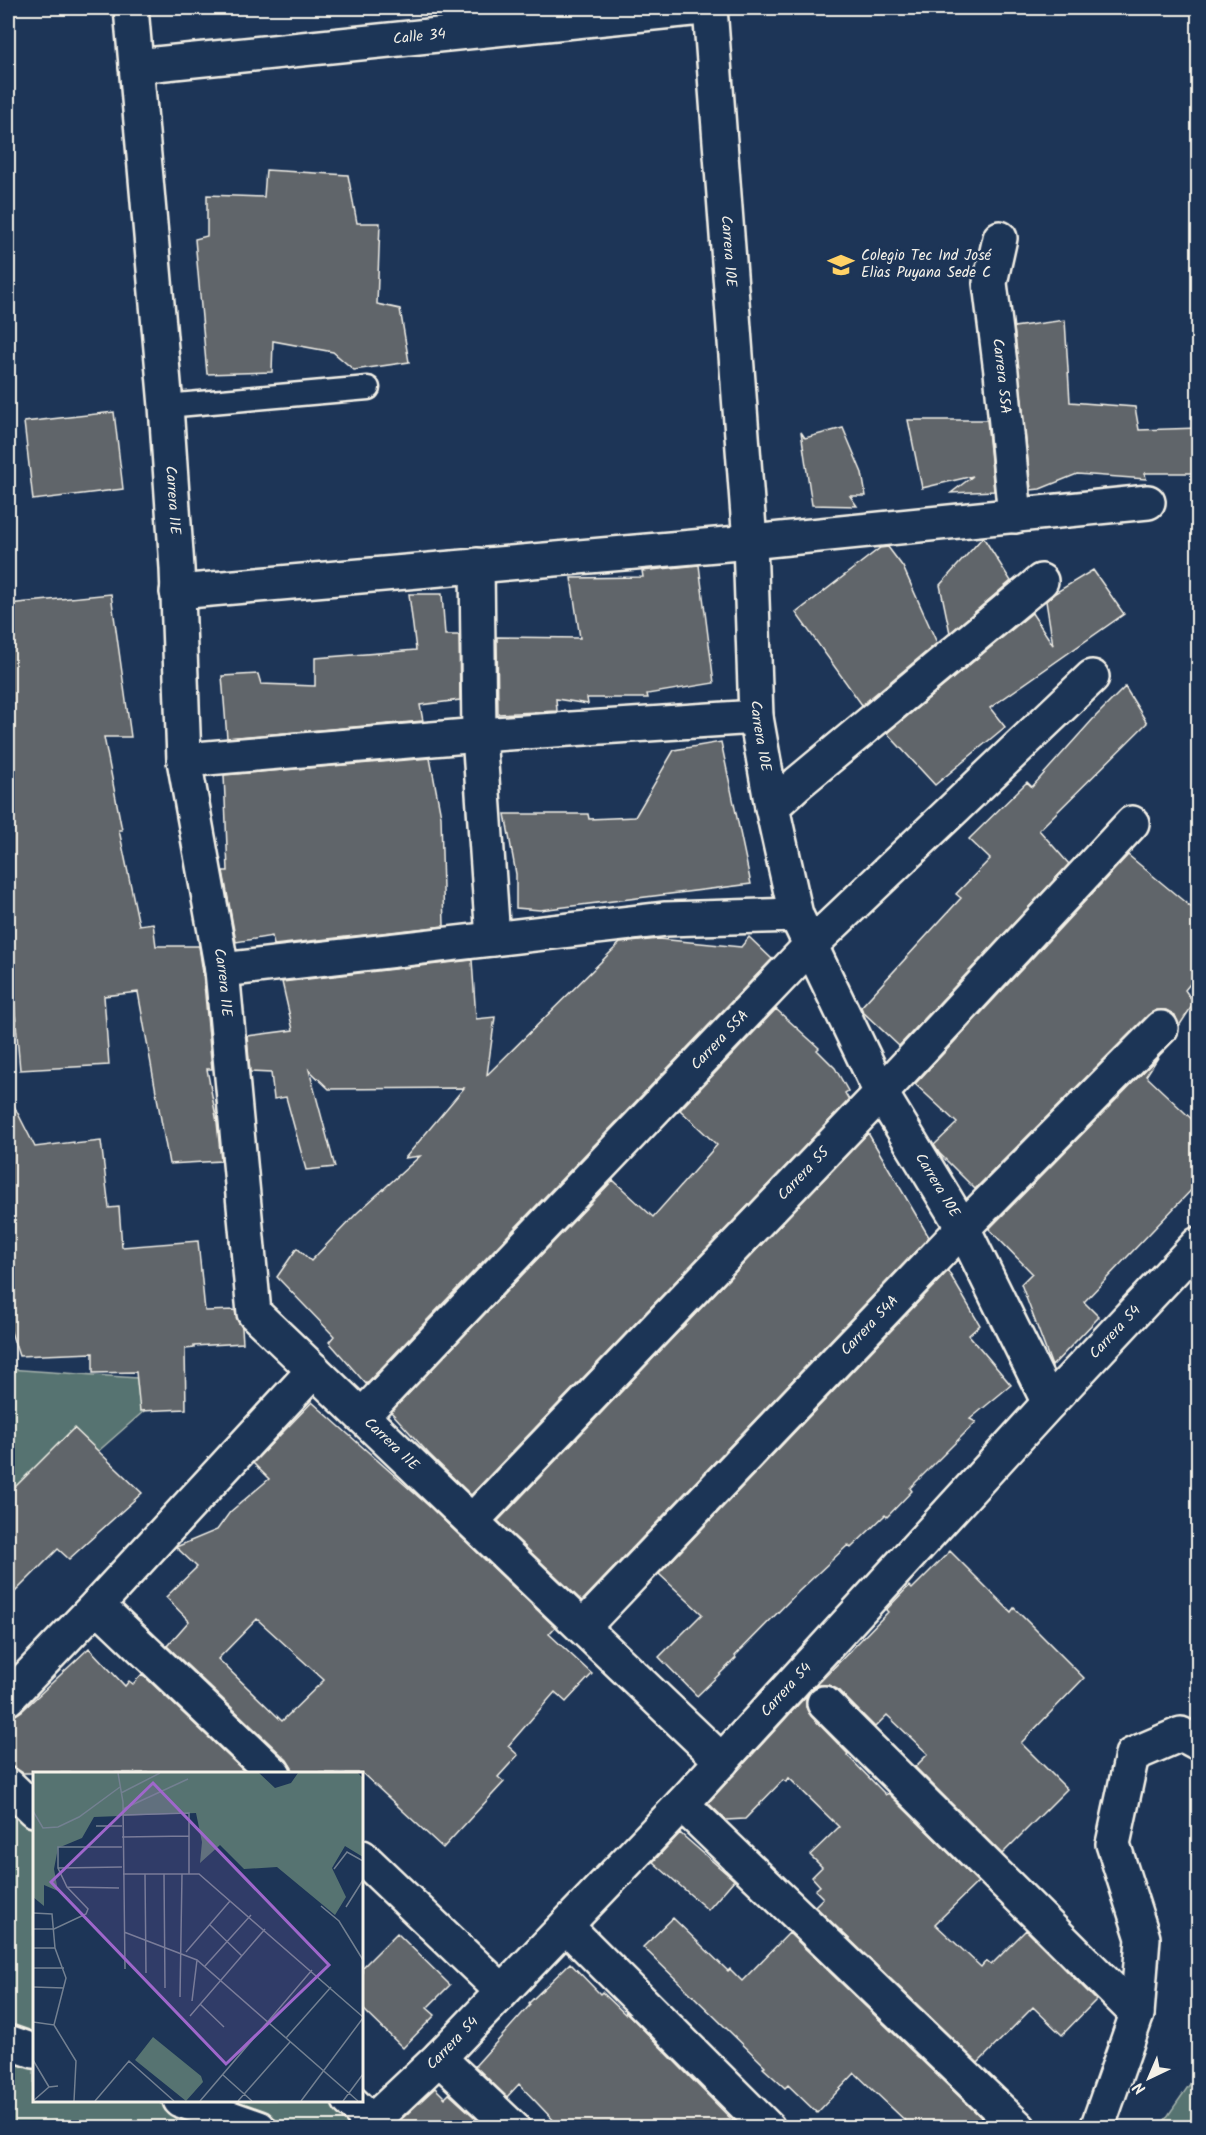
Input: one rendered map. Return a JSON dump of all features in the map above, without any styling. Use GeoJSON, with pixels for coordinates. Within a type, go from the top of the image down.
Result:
{"type":"FeatureCollection","features":[{"type":"Feature","properties":{"kind":"street","name":"Carrera 11E"},"geometry":{"type":"LineString","coordinates":[[131,8],[166,406],[184,760],[222,970],[254,1313],[722,1761]]}},
{"type":"Feature","properties":{"kind":"street","name":"Calle 34"},"geometry":{"type":"LineString","coordinates":[[136,66],[702,8]]}},
{"type":"Feature","properties":{"kind":"street","name":"Carrera 10E"},"geometry":{"type":"LineString","coordinates":[[710,8],[750,542],[756,717],[772,807],[796,915],[881,1093],[963,1228],[1049,1403]]}},
{"type":"Feature","properties":{"kind":"street","name":"Carrera 55A"},"geometry":{"type":"LineString","coordinates":[[1000,238],[990,283],[1015,516]]}},
{"type":"Feature","properties":{"kind":"street"},"geometry":{"type":"LineString","coordinates":[[177,592],[750,542],[1148,502]]}},
{"type":"Feature","properties":{"kind":"street"},"geometry":{"type":"LineString","coordinates":[[477,565],[479,735],[493,939]]}},
{"type":"Feature","properties":{"kind":"street"},"geometry":{"type":"LineString","coordinates":[[772,807],[1041,581]]}},
{"type":"Feature","properties":{"kind":"street","name":"Carrera 55A"},"geometry":{"type":"LineString","coordinates":[[362,1416],[811,945],[1092,677]]}},
{"type":"Feature","properties":{"kind":"street"},"geometry":{"type":"LineString","coordinates":[[184,760],[479,735],[756,717]]}},
{"type":"Feature","properties":{"kind":"street","name":"Carrera 55"},"geometry":{"type":"LineString","coordinates":[[472,1521],[881,1093],[1132,823]]}},
{"type":"Feature","properties":{"kind":"street"},"geometry":{"type":"LineString","coordinates":[[222,970],[666,919],[796,915]]}},
{"type":"Feature","properties":{"kind":"street","name":"Carrera 54A"},"geometry":{"type":"LineString","coordinates":[[583,1628],[963,1228],[1161,1028]]}},
{"type":"Feature","properties":{"kind":"street","name":"Carrera 54"},"geometry":{"type":"LineString","coordinates":[[362,2117],[439,2058],[566,1926],[722,1761],[1049,1403],[1198,1244]]}},
{"type":"Feature","properties":{"kind":"street"},"geometry":{"type":"LineString","coordinates":[[8,1698],[314,1370]]}},
{"type":"Feature","properties":{"kind":"street"},"geometry":{"type":"LineString","coordinates":[[97,1605],[273,1772]]}},
{"type":"Feature","properties":{"kind":"street"},"geometry":{"type":"LineString","coordinates":[[824,1702],[1137,2014]]}},
{"type":"Feature","properties":{"kind":"street"},"geometry":{"type":"LineString","coordinates":[[1097,2127],[1137,2014],[1143,1938],[1113,1844],[1132,1755],[1181,1734],[1198,1743]]}},
{"type":"Feature","properties":{"kind":"street"},"geometry":{"type":"LineString","coordinates":[[8,1785],[33,1809]]}},
{"type":"Feature","properties":{"kind":"street"},"geometry":{"type":"LineString","coordinates":[[682,1804],[1019,2127]]}},
{"type":"Feature","properties":{"kind":"street"},"geometry":{"type":"LineString","coordinates":[[363,1858],[502,1991]]}},
{"type":"Feature","properties":{"kind":"street"},"geometry":{"type":"LineString","coordinates":[[566,1926],[768,2127]]}},
{"type":"Feature","properties":{"kind":"street"},"geometry":{"type":"LineString","coordinates":[[8,2042],[33,2051]]}},
{"type":"Feature","properties":{"kind":"street"},"geometry":{"type":"LineString","coordinates":[[439,2058],[513,2127]]}},
{"type":"Feature","properties":{"kind":"street"},"geometry":{"type":"LineString","coordinates":[[186,2102],[259,2127]]}},
{"type":"Feature","properties":{"kind":"lane"},"geometry":{"type":"LineString","coordinates":[[166,406],[368,388]]}},
{"type":"Feature","properties":{"kind":"green space"},"geometry":{"type":"Polygon","coordinates":[[[8,1369],[137,1378],[185,1375],[53,1491],[8,1562],[8,1369]]]}},
{"type":"Feature","properties":{"kind":"green space"},"geometry":{"type":"Polygon","coordinates":[[[8,1783],[33,1807],[33,2102],[363,2101],[393,2127],[8,2127],[8,1783]]]}},
{"type":"Feature","properties":{"kind":"green space"},"geometry":{"type":"Polygon","coordinates":[[[1198,2066],[1198,2127],[1160,2127],[1190,2084],[1198,2066]]]}},
{"type":"Feature","properties":{"kind":"building"},"geometry":{"type":"Polygon","coordinates":[[[266,170],[348,175],[357,223],[380,223],[377,304],[400,309],[409,362],[354,370],[333,352],[273,341],[272,372],[207,374],[195,239],[207,236],[207,195],[264,197],[266,170]]]}},
{"type":"Feature","properties":{"kind":"building"},"geometry":{"type":"Polygon","coordinates":[[[1065,320],[1070,402],[1135,407],[1139,430],[1198,428],[1198,473],[1145,473],[1146,479],[1077,474],[1040,489],[1031,490],[1014,327],[1065,320]]]}},
{"type":"Feature","properties":{"kind":"building"},"geometry":{"type":"Polygon","coordinates":[[[114,412],[123,489],[33,500],[24,422],[114,412]]]}},
{"type":"Feature","properties":{"kind":"building"},"geometry":{"type":"Polygon","coordinates":[[[908,420],[987,420],[994,491],[951,493],[973,476],[922,488],[908,420]]]}},
{"type":"Feature","properties":{"kind":"building"},"geometry":{"type":"Polygon","coordinates":[[[843,428],[862,473],[866,496],[850,496],[857,506],[812,505],[801,432],[805,438],[843,428]]]}},
{"type":"Feature","properties":{"kind":"building"},"geometry":{"type":"Polygon","coordinates":[[[983,537],[1011,581],[950,633],[940,585],[983,537]]]}},
{"type":"Feature","properties":{"kind":"building"},"geometry":{"type":"Polygon","coordinates":[[[888,547],[903,567],[937,643],[862,705],[796,613],[880,548],[888,547]]]}},
{"type":"Feature","properties":{"kind":"building"},"geometry":{"type":"Polygon","coordinates":[[[699,565],[714,683],[647,694],[648,698],[587,698],[588,704],[556,699],[557,711],[498,714],[497,637],[580,638],[571,578],[643,577],[642,571],[699,565]]]}},
{"type":"Feature","properties":{"kind":"building"},"geometry":{"type":"Polygon","coordinates":[[[1093,570],[1124,614],[990,708],[1005,727],[935,785],[887,733],[1032,613],[1053,645],[1046,601],[1093,570]]]}},
{"type":"Feature","properties":{"kind":"building"},"geometry":{"type":"Polygon","coordinates":[[[111,594],[131,737],[104,737],[122,830],[119,830],[139,925],[153,923],[156,946],[199,946],[212,1069],[207,1069],[217,1122],[221,1161],[169,1164],[138,992],[104,996],[109,1065],[20,1070],[8,930],[8,604],[111,594]]]}},
{"type":"Feature","properties":{"kind":"building"},"geometry":{"type":"Polygon","coordinates":[[[409,594],[442,594],[445,635],[459,635],[460,700],[420,705],[423,721],[227,738],[222,676],[258,674],[261,684],[315,686],[315,658],[416,650],[409,594]]]}},
{"type":"Feature","properties":{"kind":"building"},"geometry":{"type":"Polygon","coordinates":[[[1125,687],[1147,723],[1039,830],[1069,864],[899,1046],[863,1012],[861,1007],[961,898],[956,894],[990,859],[969,839],[1027,782],[1032,787],[1125,687]]]}},
{"type":"Feature","properties":{"kind":"building"},"geometry":{"type":"Polygon","coordinates":[[[721,742],[751,884],[540,910],[516,908],[516,874],[505,814],[588,814],[589,819],[635,817],[674,750],[721,742]]]}},
{"type":"Feature","properties":{"kind":"building"},"geometry":{"type":"Polygon","coordinates":[[[430,758],[441,816],[444,926],[274,945],[272,936],[236,942],[223,871],[228,871],[224,775],[430,758]]]}},
{"type":"Feature","properties":{"kind":"building"},"geometry":{"type":"Polygon","coordinates":[[[1128,855],[1198,913],[1198,974],[1185,990],[1194,1003],[1179,1026],[1175,1015],[1166,1010],[1157,1010],[1148,1015],[975,1189],[934,1145],[957,1123],[915,1084],[1128,855]]]}},
{"type":"Feature","properties":{"kind":"building"},"geometry":{"type":"Polygon","coordinates":[[[749,937],[772,959],[366,1384],[329,1342],[334,1336],[277,1277],[297,1248],[311,1261],[357,1213],[420,1156],[405,1158],[464,1088],[329,1089],[309,1070],[335,1167],[306,1170],[286,1097],[274,1099],[271,1073],[250,1072],[247,1036],[293,1030],[282,982],[472,960],[476,1019],[495,1017],[487,1075],[620,943],[659,939],[741,947],[749,937]]]}},
{"type":"Feature","properties":{"kind":"building"},"geometry":{"type":"Polygon","coordinates":[[[776,1009],[819,1048],[817,1050],[835,1068],[848,1091],[845,1093],[849,1100],[471,1495],[391,1412],[613,1180],[653,1217],[717,1145],[680,1110],[776,1009]]]}},
{"type":"Feature","properties":{"kind":"building"},"geometry":{"type":"Polygon","coordinates":[[[1159,1056],[1146,1076],[1198,1125],[1198,1183],[1084,1302],[1099,1317],[1052,1366],[1021,1284],[1032,1273],[989,1229],[1159,1056]]]}},
{"type":"Feature","properties":{"kind":"building"},"geometry":{"type":"Polygon","coordinates":[[[8,1094],[35,1147],[101,1141],[109,1208],[119,1207],[122,1247],[198,1241],[205,1311],[235,1310],[242,1328],[243,1343],[194,1346],[194,1348],[185,1349],[186,1409],[140,1411],[136,1372],[93,1373],[93,1353],[19,1356],[8,1323],[8,1094]]]}},
{"type":"Feature","properties":{"kind":"building"},"geometry":{"type":"Polygon","coordinates":[[[868,1133],[929,1237],[582,1601],[498,1521],[868,1133]]]}},
{"type":"Feature","properties":{"kind":"building"},"geometry":{"type":"Polygon","coordinates":[[[948,1271],[980,1325],[969,1335],[1011,1385],[970,1419],[976,1422],[910,1488],[912,1491],[887,1517],[885,1515],[851,1548],[848,1545],[799,1591],[697,1696],[659,1657],[702,1614],[659,1574],[948,1271]]]}},
{"type":"Feature","properties":{"kind":"building"},"geometry":{"type":"Polygon","coordinates":[[[312,1402],[431,1508],[555,1627],[549,1634],[592,1674],[566,1702],[555,1692],[508,1746],[518,1755],[498,1777],[504,1782],[443,1848],[363,1772],[292,1772],[287,1760],[167,1646],[189,1621],[166,1597],[197,1567],[176,1547],[217,1530],[230,1512],[269,1479],[253,1463],[312,1402]],[[257,1619],[218,1659],[282,1721],[324,1680],[257,1619]]]}},
{"type":"Feature","properties":{"kind":"building"},"geometry":{"type":"Polygon","coordinates":[[[74,1428],[142,1493],[69,1559],[58,1549],[8,1599],[8,1494],[74,1428]]]}},
{"type":"Feature","properties":{"kind":"building"},"geometry":{"type":"Polygon","coordinates":[[[950,1551],[1011,1612],[1014,1608],[1084,1678],[1021,1743],[1067,1789],[1002,1854],[915,1767],[928,1754],[887,1715],[875,1727],[837,1689],[828,1685],[814,1688],[888,1612],[886,1610],[909,1586],[912,1589],[950,1551]]]}},
{"type":"Feature","properties":{"kind":"building"},"geometry":{"type":"Polygon","coordinates":[[[89,1648],[125,1686],[129,1681],[133,1684],[142,1674],[245,1772],[23,1773],[13,1767],[8,1767],[8,1716],[14,1716],[89,1648]]]}},
{"type":"Feature","properties":{"kind":"building"},"geometry":{"type":"Polygon","coordinates":[[[808,1694],[806,1707],[811,1716],[886,1795],[888,1793],[978,1882],[935,1924],[981,1967],[986,1961],[991,1965],[1026,1930],[1096,2000],[1062,2035],[1033,2007],[978,2063],[815,1906],[823,1898],[815,1890],[820,1886],[812,1877],[822,1867],[810,1855],[839,1827],[789,1778],[786,1782],[783,1780],[745,1819],[726,1820],[708,1803],[808,1694]]]}},
{"type":"Feature","properties":{"kind":"building"},"geometry":{"type":"Polygon","coordinates":[[[680,1833],[734,1880],[708,1910],[653,1862],[680,1833]]]}},
{"type":"Feature","properties":{"kind":"building"},"geometry":{"type":"Polygon","coordinates":[[[673,1918],[728,1971],[730,1969],[742,1981],[789,1933],[991,2127],[912,2127],[855,2073],[817,2113],[788,2085],[785,2088],[763,2068],[765,2066],[643,1947],[673,1918]]]}},
{"type":"Feature","properties":{"kind":"building"},"geometry":{"type":"Polygon","coordinates":[[[397,1933],[450,1985],[427,2008],[435,2015],[403,2048],[363,2009],[363,1967],[397,1933]]]}},
{"type":"Feature","properties":{"kind":"building"},"geometry":{"type":"Polygon","coordinates":[[[570,1963],[600,1994],[602,1992],[625,2014],[626,2012],[739,2127],[560,2127],[519,2084],[507,2097],[475,2066],[530,2005],[529,2003],[570,1963]]]}},
{"type":"Feature","properties":{"kind":"building"},"geometry":{"type":"Polygon","coordinates":[[[435,2088],[445,2098],[449,2094],[482,2124],[478,2127],[393,2127],[435,2088]]]}},
{"type":"Feature","properties":{"kind":"place","name":"Colegio Tec Ind José Elias Puyana Sede C"},"geometry":{"type":"Point","coordinates":[841,265]}}]}
